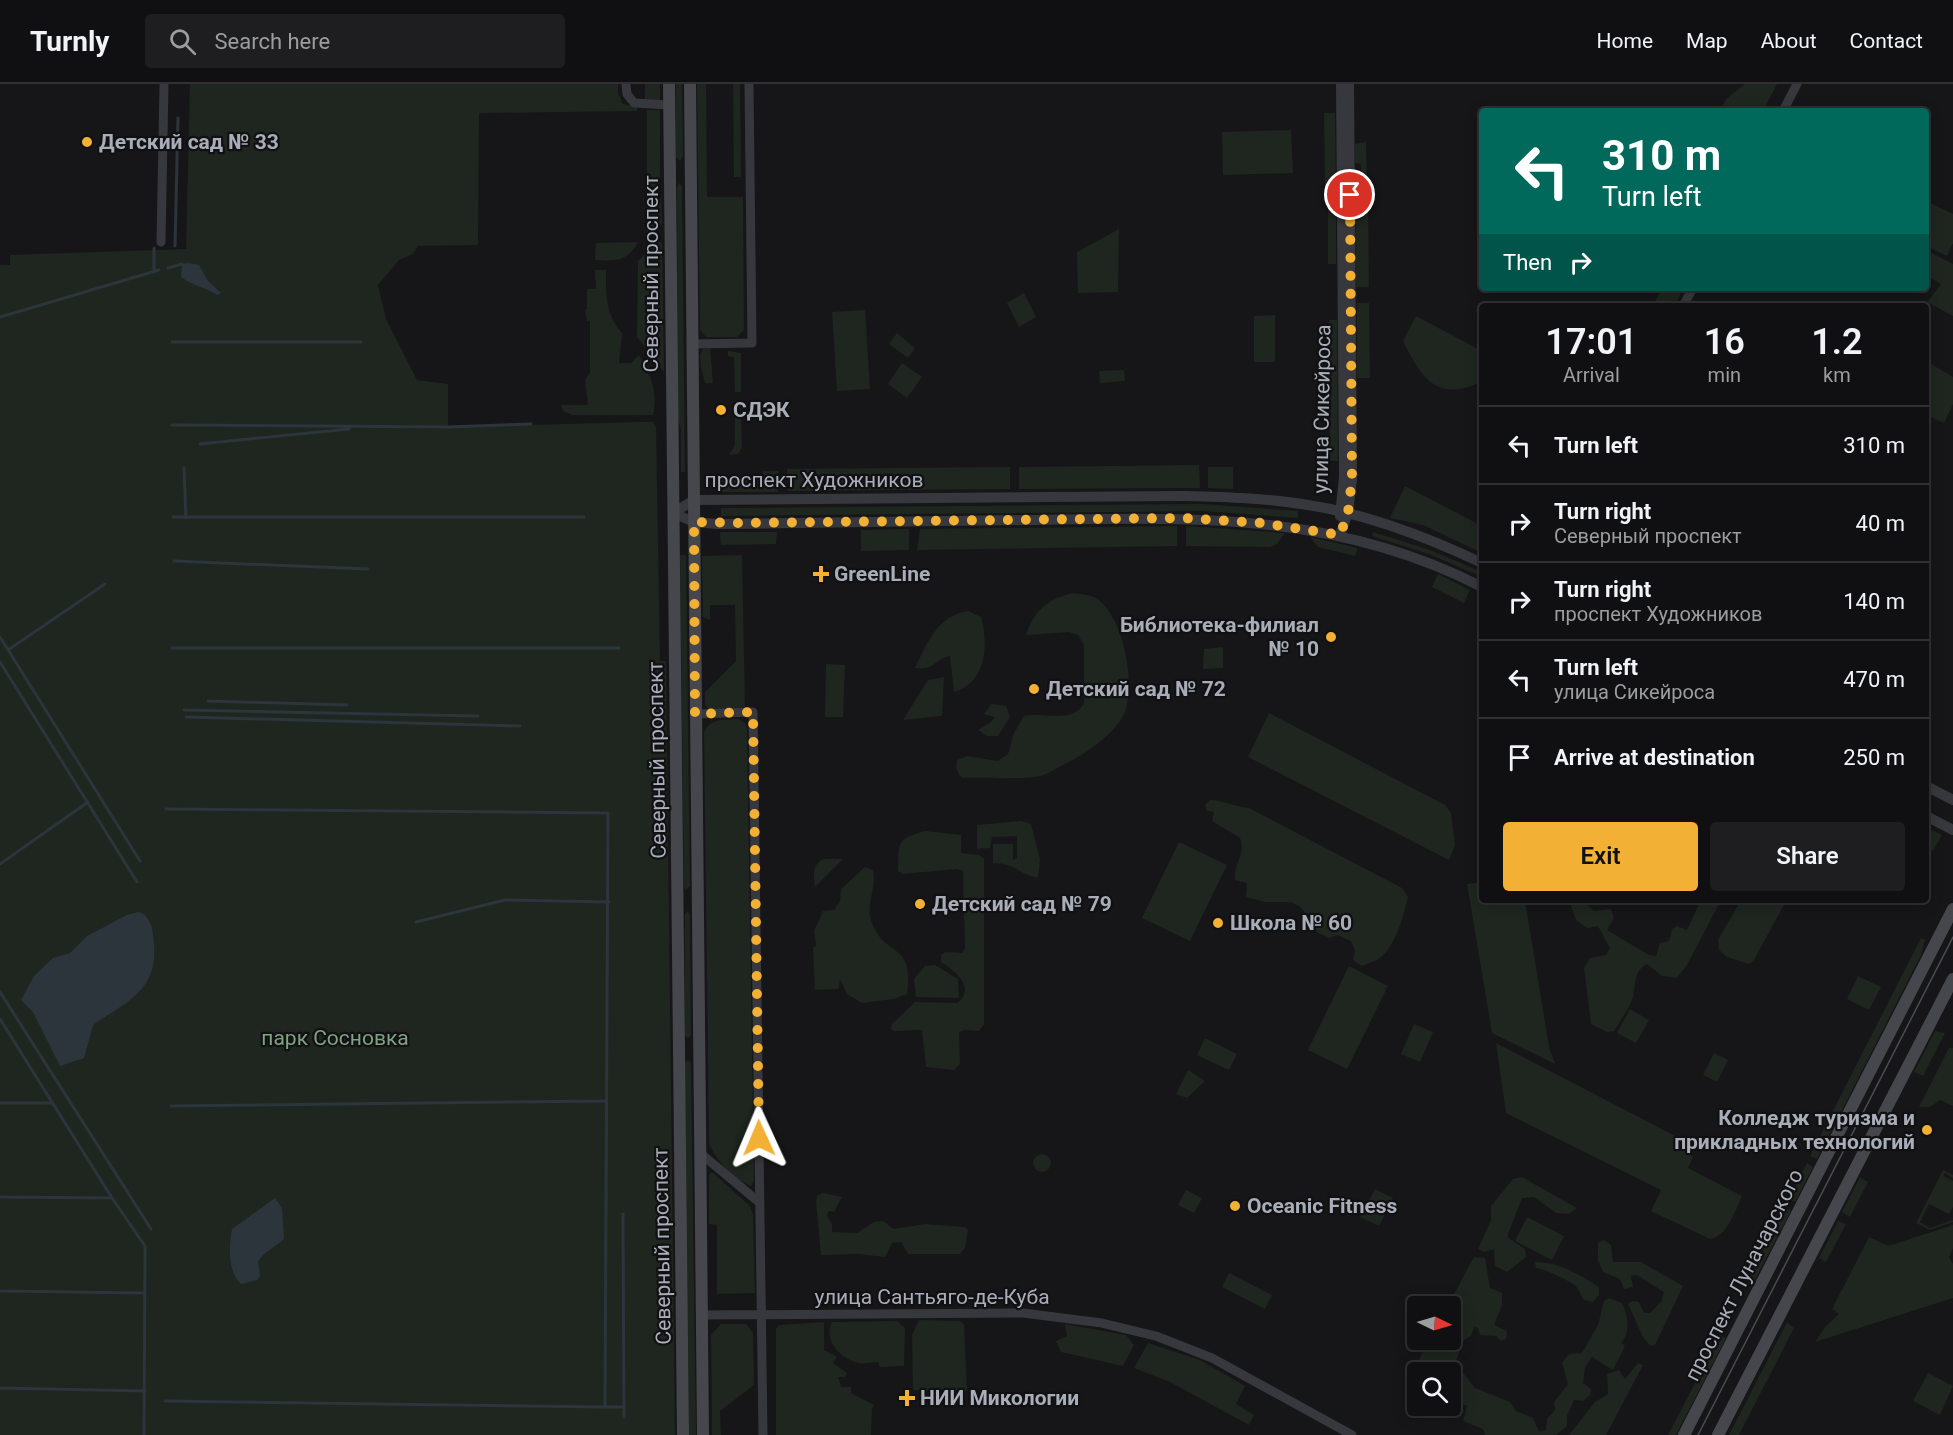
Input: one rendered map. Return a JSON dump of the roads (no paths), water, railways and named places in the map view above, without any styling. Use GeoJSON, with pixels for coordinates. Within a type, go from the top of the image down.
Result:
{"type":"FeatureCollection","features":[{"type":"Feature","properties":{"kind":"main road","name":"Северный проспект"},"geometry":{"type":"LineString","coordinates":[[669,84],[683,1435]]}},
{"type":"Feature","properties":{"kind":"main road","name":"Северный проспект"},"geometry":{"type":"LineString","coordinates":[[690,84],[703,1435]]}},
{"type":"Feature","properties":{"kind":"main road"},"geometry":{"type":"LineString","coordinates":[[678,893],[683,899],[691,899],[697,893]]}},
{"type":"Feature","properties":{"kind":"main road","name":"проспект Луначарского"},"geometry":{"type":"LineString","coordinates":[[1684,1435],[1953,909]]}},
{"type":"Feature","properties":{"kind":"main road"},"geometry":{"type":"LineString","coordinates":[[1718,1435],[1953,979]]}},
{"type":"Feature","properties":{"kind":"main road"},"geometry":{"type":"LineString","coordinates":[[680,1054],[686,1048],[694,1048],[699,1054]]}},
{"type":"Feature","properties":{"kind":"street"},"geometry":{"type":"LineString","coordinates":[[160,242],[164,84]]}},
{"type":"Feature","properties":{"kind":"street"},"geometry":{"type":"LineString","coordinates":[[626,84],[627,94],[634,103],[669,105]]}},
{"type":"Feature","properties":{"kind":"street"},"geometry":{"type":"LineString","coordinates":[[692,344],[752,343],[749,84]]}},
{"type":"Feature","properties":{"kind":"street","name":"улица Сикейроса"},"geometry":{"type":"LineString","coordinates":[[1341,84],[1344,512]]}},
{"type":"Feature","properties":{"kind":"street","name":"улица Сикейроса"},"geometry":{"type":"LineString","coordinates":[[1340,535],[1352,479],[1349,84]]}},
{"type":"Feature","properties":{"kind":"street"},"geometry":{"type":"LineString","coordinates":[[1785,108],[1797,84]]}},
{"type":"Feature","properties":{"kind":"street","name":"проспект Художников"},"geometry":{"type":"LineString","coordinates":[[673,513],[694,500],[1203,496],[1307,504],[1344,512],[1430,539],[1479,562]]}},
{"type":"Feature","properties":{"kind":"street","name":"проспект Художников"},"geometry":{"type":"LineString","coordinates":[[673,513],[694,522],[728,524],[1182,518],[1262,523],[1340,535],[1418,558],[1479,586]]}},
{"type":"Feature","properties":{"kind":"street"},"geometry":{"type":"LineString","coordinates":[[695,714],[753,712],[763,1435]]}},
{"type":"Feature","properties":{"kind":"street"},"geometry":{"type":"LineString","coordinates":[[1929,788],[1953,800]]}},
{"type":"Feature","properties":{"kind":"street"},"geometry":{"type":"LineString","coordinates":[[1929,818],[1953,830]]}},
{"type":"Feature","properties":{"kind":"street"},"geometry":{"type":"LineString","coordinates":[[700,1153],[760,1203]]}},
{"type":"Feature","properties":{"kind":"street","name":"улица Сантьяго-де-Куба"},"geometry":{"type":"LineString","coordinates":[[702,1315],[1023,1313],[1059,1316],[1131,1328],[1212,1358],[1352,1435]]}},
{"type":"Feature","properties":{"kind":"waterway"},"geometry":{"type":"LineString","coordinates":[[175,246],[178,118]]}},
{"type":"Feature","properties":{"kind":"waterway"},"geometry":{"type":"LineString","coordinates":[[154,248],[154,272]]}},
{"type":"Feature","properties":{"kind":"waterway"},"geometry":{"type":"LineString","coordinates":[[168,268],[182,264]]}},
{"type":"Feature","properties":{"kind":"waterway"},"geometry":{"type":"LineString","coordinates":[[0,317],[159,270]]}},
{"type":"Feature","properties":{"kind":"waterway"},"geometry":{"type":"LineString","coordinates":[[172,342],[361,342]]}},
{"type":"Feature","properties":{"kind":"waterway"},"geometry":{"type":"LineString","coordinates":[[172,425],[448,427],[531,424]]}},
{"type":"Feature","properties":{"kind":"waterway"},"geometry":{"type":"LineString","coordinates":[[200,444],[349,429]]}},
{"type":"Feature","properties":{"kind":"waterway"},"geometry":{"type":"LineString","coordinates":[[184,468],[186,518]]}},
{"type":"Feature","properties":{"kind":"waterway"},"geometry":{"type":"LineString","coordinates":[[173,517],[584,517]]}},
{"type":"Feature","properties":{"kind":"waterway"},"geometry":{"type":"LineString","coordinates":[[174,561],[368,569]]}},
{"type":"Feature","properties":{"kind":"waterway"},"geometry":{"type":"LineString","coordinates":[[8,650],[105,584]]}},
{"type":"Feature","properties":{"kind":"waterway"},"geometry":{"type":"LineString","coordinates":[[0,637],[140,861]]}},
{"type":"Feature","properties":{"kind":"waterway"},"geometry":{"type":"LineString","coordinates":[[172,648],[619,648]]}},
{"type":"Feature","properties":{"kind":"waterway"},"geometry":{"type":"LineString","coordinates":[[0,662],[137,882]]}},
{"type":"Feature","properties":{"kind":"waterway"},"geometry":{"type":"LineString","coordinates":[[208,701],[347,705]]}},
{"type":"Feature","properties":{"kind":"waterway"},"geometry":{"type":"LineString","coordinates":[[184,710],[478,716]]}},
{"type":"Feature","properties":{"kind":"waterway"},"geometry":{"type":"LineString","coordinates":[[186,717],[520,726]]}},
{"type":"Feature","properties":{"kind":"waterway"},"geometry":{"type":"LineString","coordinates":[[0,864],[88,802]]}},
{"type":"Feature","properties":{"kind":"waterway"},"geometry":{"type":"LineString","coordinates":[[166,809],[608,813],[605,1407],[623,1407]]}},
{"type":"Feature","properties":{"kind":"waterway"},"geometry":{"type":"LineString","coordinates":[[416,922],[505,900],[609,902]]}},
{"type":"Feature","properties":{"kind":"waterway"},"geometry":{"type":"LineString","coordinates":[[0,992],[151,1229]]}},
{"type":"Feature","properties":{"kind":"waterway"},"geometry":{"type":"LineString","coordinates":[[0,1019],[112,1198],[145,1246],[144,1435]]}},
{"type":"Feature","properties":{"kind":"waterway"},"geometry":{"type":"LineString","coordinates":[[171,1106],[605,1101]]}},
{"type":"Feature","properties":{"kind":"waterway"},"geometry":{"type":"LineString","coordinates":[[0,1103],[52,1103]]}},
{"type":"Feature","properties":{"kind":"waterway"},"geometry":{"type":"LineString","coordinates":[[0,1197],[112,1198]]}},
{"type":"Feature","properties":{"kind":"waterway"},"geometry":{"type":"LineString","coordinates":[[623,1214],[624,1417]]}},
{"type":"Feature","properties":{"kind":"waterway"},"geometry":{"type":"LineString","coordinates":[[0,1291],[144,1293]]}},
{"type":"Feature","properties":{"kind":"waterway"},"geometry":{"type":"LineString","coordinates":[[0,1388],[145,1391]]}},
{"type":"Feature","properties":{"kind":"waterway"},"geometry":{"type":"LineString","coordinates":[[165,1401],[605,1407]]}},
{"type":"Feature","properties":{"kind":"tram line"},"geometry":{"type":"LineString","coordinates":[[1698,1435],[1953,937]]}},
{"type":"Feature","properties":{"kind":"place","name":"Детский сад № 33"},"geometry":{"type":"Point","coordinates":[87,142]}},
{"type":"Feature","properties":{"kind":"place","name":"СДЭК"},"geometry":{"type":"Point","coordinates":[721,410]}},
{"type":"Feature","properties":{"kind":"place","name":"GreenLine"},"geometry":{"type":"Point","coordinates":[821,574]}},
{"type":"Feature","properties":{"kind":"place","name":"Библиотека-филиал № 10"},"geometry":{"type":"Point","coordinates":[1331,637]}},
{"type":"Feature","properties":{"kind":"place","name":"Детский сад № 72"},"geometry":{"type":"Point","coordinates":[1034,689]}},
{"type":"Feature","properties":{"kind":"place","name":"Детский сад № 79"},"geometry":{"type":"Point","coordinates":[920,904]}},
{"type":"Feature","properties":{"kind":"place","name":"Школа № 60"},"geometry":{"type":"Point","coordinates":[1218,923]}},
{"type":"Feature","properties":{"kind":"place","name":"Колледж туризма и прикладных технологий"},"geometry":{"type":"Point","coordinates":[1927,1130]}},
{"type":"Feature","properties":{"kind":"place","name":"Oceanic Fitness"},"geometry":{"type":"Point","coordinates":[1235,1206]}},
{"type":"Feature","properties":{"kind":"place","name":"НИИ Микологии"},"geometry":{"type":"Point","coordinates":[907,1398]}},
{"type":"Feature","properties":{"kind":"park label","name":"парк Сосновка"},"geometry":{"type":"Point","coordinates":[335,1038]}}]}
